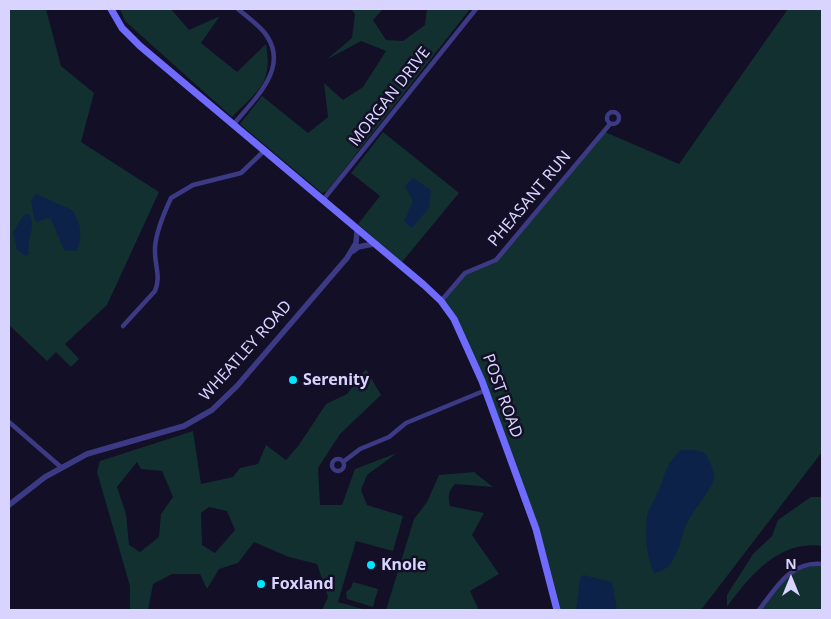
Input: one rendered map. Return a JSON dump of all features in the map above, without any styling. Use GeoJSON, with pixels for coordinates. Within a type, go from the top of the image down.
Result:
{"type":"FeatureCollection","features":[{"type":"Feature","properties":{"kind":"main road"},"geometry":{"type":"LineString","coordinates":[[111,9],[122,28],[132,38],[357,231]]}},
{"type":"Feature","properties":{"kind":"main road","name":"POST ROAD"},"geometry":{"type":"LineString","coordinates":[[357,231],[441,301],[465,338],[486,390],[536,530],[557,610]]}},
{"type":"Feature","properties":{"kind":"street"},"geometry":{"type":"LineString","coordinates":[[233,125],[267,84],[273,63],[272,50],[267,36],[238,9]]}},
{"type":"Feature","properties":{"kind":"street","name":"MORGAN DRIVE"},"geometry":{"type":"LineString","coordinates":[[323,200],[476,9]]}},
{"type":"Feature","properties":{"kind":"street","name":"PHEASANT RUN"},"geometry":{"type":"LineString","coordinates":[[441,301],[465,273],[496,260],[561,180],[610,124]]}},
{"type":"Feature","properties":{"kind":"street"},"geometry":{"type":"LineString","coordinates":[[123,326],[157,286],[155,245],[171,198],[193,185],[240,173],[264,151]]}},
{"type":"Feature","properties":{"kind":"street","name":"WHEATLEY ROAD"},"geometry":{"type":"LineString","coordinates":[[351,253],[356,243],[357,231]]}},
{"type":"Feature","properties":{"kind":"street","name":"WHEATLEY ROAD"},"geometry":{"type":"LineString","coordinates":[[9,505],[62,468],[107,447],[184,426],[212,410],[237,386],[351,253],[358,247],[373,244]]}},
{"type":"Feature","properties":{"kind":"street"},"geometry":{"type":"LineString","coordinates":[[343,462],[360,449],[389,437],[406,423],[486,390]]}},
{"type":"Feature","properties":{"kind":"street"},"geometry":{"type":"LineString","coordinates":[[9,422],[62,468]]}},
{"type":"Feature","properties":{"kind":"street"},"geometry":{"type":"LineString","coordinates":[[759,610],[790,572],[810,564],[822,564]]}},
{"type":"Feature","properties":{"kind":"green space"},"geometry":{"type":"Polygon","coordinates":[[[9,9],[46,9],[61,66],[94,93],[81,142],[159,192],[107,305],[65,344],[79,359],[71,367],[56,352],[47,361],[9,325],[9,9]]]}},
{"type":"Feature","properties":{"kind":"green space"},"geometry":{"type":"Polygon","coordinates":[[[120,9],[171,9],[189,30],[220,16],[201,43],[237,72],[266,44],[267,69],[261,86],[232,117],[125,21],[120,9]]]}},
{"type":"Feature","properties":{"kind":"green space"},"geometry":{"type":"Polygon","coordinates":[[[351,9],[383,9],[373,20],[386,40],[403,41],[425,25],[427,9],[470,9],[327,191],[322,193],[240,124],[262,96],[308,133],[328,117],[324,83],[343,100],[363,87],[386,51],[361,41],[326,60],[352,38],[355,14],[351,9]]]}},
{"type":"Feature","properties":{"kind":"green space"},"geometry":{"type":"Polygon","coordinates":[[[788,9],[822,9],[822,452],[701,610],[557,610],[541,547],[482,381],[441,301],[465,273],[490,264],[605,132],[679,164],[788,9]]]}},
{"type":"Feature","properties":{"kind":"green space"},"geometry":{"type":"Polygon","coordinates":[[[383,132],[459,193],[402,262],[358,224],[380,196],[351,173],[383,132]]]}},
{"type":"Feature","properties":{"kind":"green space"},"geometry":{"type":"Polygon","coordinates":[[[366,369],[381,395],[340,434],[318,468],[320,505],[342,505],[355,469],[397,453],[367,475],[361,490],[367,505],[403,516],[393,551],[356,541],[338,602],[366,610],[322,610],[328,597],[317,564],[289,557],[254,542],[238,563],[219,569],[207,589],[200,574],[172,574],[153,584],[148,610],[130,610],[130,586],[97,472],[100,461],[193,431],[201,484],[233,477],[240,468],[258,464],[266,445],[286,460],[299,445],[326,404],[347,394],[366,369]],[[137,462],[117,487],[126,514],[129,545],[140,552],[159,537],[161,514],[173,497],[162,471],[141,469],[137,462]],[[209,507],[201,513],[202,545],[215,553],[235,530],[227,511],[209,507]]]}},
{"type":"Feature","properties":{"kind":"green space"},"geometry":{"type":"Polygon","coordinates":[[[474,472],[493,487],[455,484],[450,491],[449,499],[450,506],[484,513],[472,535],[499,574],[470,591],[479,610],[386,610],[414,519],[427,502],[439,475],[474,472]]]}},
{"type":"Feature","properties":{"kind":"green space"},"geometry":{"type":"Polygon","coordinates":[[[811,497],[822,497],[822,546],[807,545],[792,548],[779,554],[755,573],[727,607],[727,595],[753,554],[772,536],[778,520],[811,497]]]}},
{"type":"Feature","properties":{"kind":"green space"},"geometry":{"type":"Polygon","coordinates":[[[822,565],[822,610],[761,610],[780,585],[793,573],[811,566],[822,565]]]}},
{"type":"Feature","properties":{"kind":"green space"},"geometry":{"type":"Polygon","coordinates":[[[353,582],[378,589],[373,607],[347,599],[346,592],[351,588],[353,582]]]}},
{"type":"Feature","properties":{"kind":"water"},"geometry":{"type":"Polygon","coordinates":[[[413,178],[431,190],[429,208],[412,228],[404,221],[413,201],[405,186],[413,178]]]}},
{"type":"Feature","properties":{"kind":"water"},"geometry":{"type":"Polygon","coordinates":[[[36,194],[72,210],[80,229],[77,251],[64,250],[51,219],[47,218],[37,222],[34,218],[31,201],[36,194]]]}},
{"type":"Feature","properties":{"kind":"water"},"geometry":{"type":"Polygon","coordinates":[[[29,214],[32,228],[28,248],[29,254],[26,256],[17,250],[13,232],[24,215],[29,214]]]}},
{"type":"Feature","properties":{"kind":"water"},"geometry":{"type":"Polygon","coordinates":[[[682,450],[703,452],[708,458],[714,478],[710,488],[685,528],[672,562],[661,571],[654,573],[647,546],[646,524],[649,509],[672,459],[682,450]]]}},
{"type":"Feature","properties":{"kind":"water"},"geometry":{"type":"Polygon","coordinates":[[[583,575],[612,582],[617,610],[576,610],[580,579],[583,575]]]}},
{"type":"Feature","properties":{"kind":"place","name":"Serenity"},"geometry":{"type":"Point","coordinates":[293,380]}},
{"type":"Feature","properties":{"kind":"place","name":"Knole"},"geometry":{"type":"Point","coordinates":[371,565]}},
{"type":"Feature","properties":{"kind":"place","name":"Foxland"},"geometry":{"type":"Point","coordinates":[261,584]}}]}
